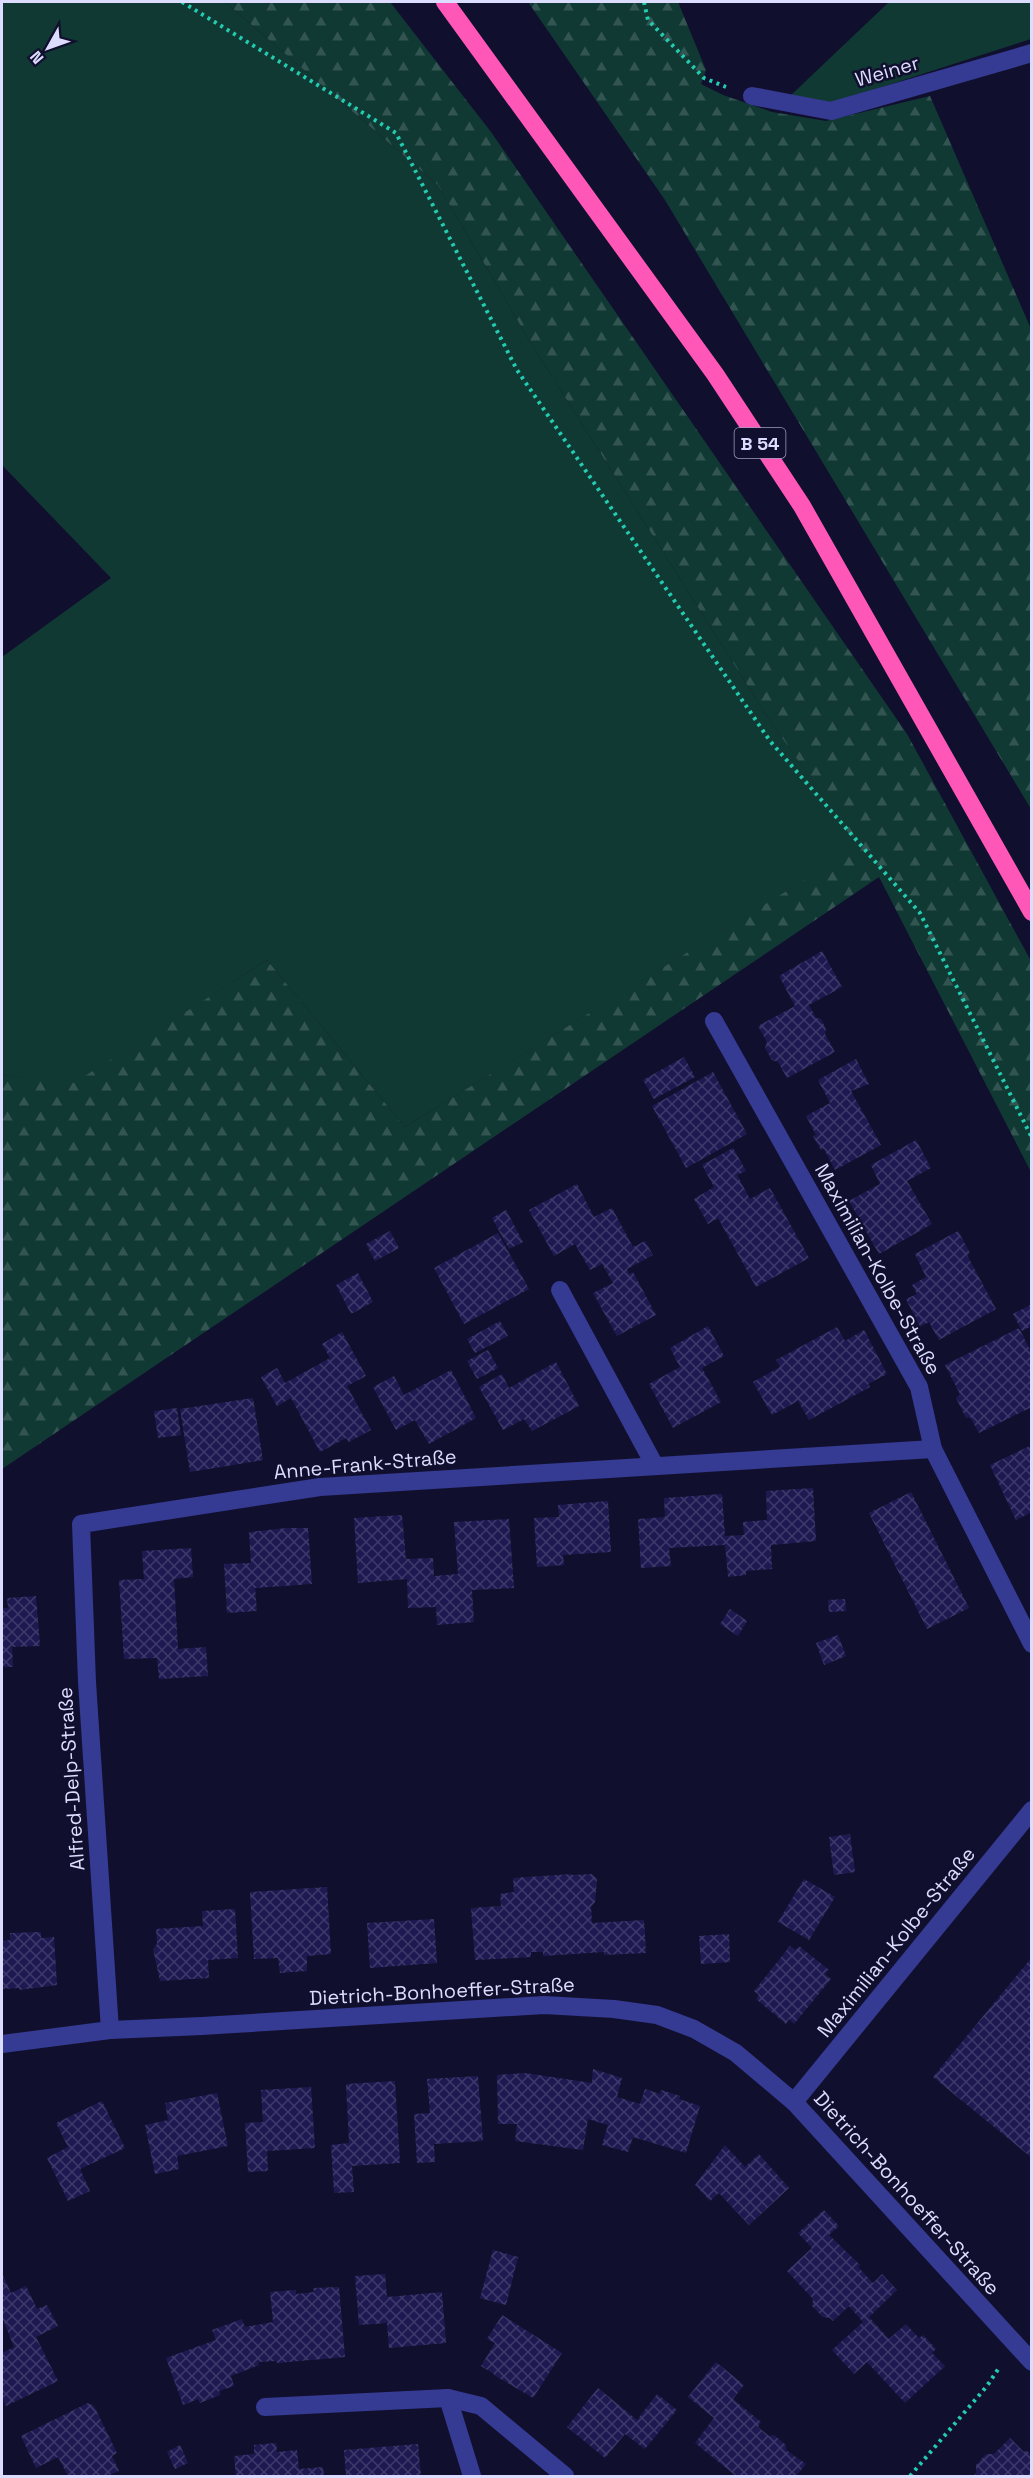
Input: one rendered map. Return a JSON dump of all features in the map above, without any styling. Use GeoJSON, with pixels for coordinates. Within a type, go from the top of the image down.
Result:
{"type":"FeatureCollection","features":[{"type":"Feature","properties":{"kind":"highway","name":"B 54"},"geometry":{"type":"LineString","coordinates":[[445,2],[715,374],[802,507],[1032,912]]}},
{"type":"Feature","properties":{"kind":"street","name":"Weiner"},"geometry":{"type":"LineString","coordinates":[[752,96],[831,111],[1032,53]]}},
{"type":"Feature","properties":{"kind":"street","name":"Maximilian-Kolbe-Straße"},"geometry":{"type":"LineString","coordinates":[[714,1021],[919,1387],[933,1449],[1032,1644]]}},
{"type":"Feature","properties":{"kind":"street"},"geometry":{"type":"LineString","coordinates":[[560,1290],[656,1466]]}},
{"type":"Feature","properties":{"kind":"street","name":"Anne-Frank-Straße"},"geometry":{"type":"LineString","coordinates":[[81,1524],[320,1487],[933,1449]]}},
{"type":"Feature","properties":{"kind":"street","name":"Alfred-Delp-Straße"},"geometry":{"type":"LineString","coordinates":[[81,1524],[87,1682],[110,2030]]}},
{"type":"Feature","properties":{"kind":"street","name":"Maximilian-Kolbe-Straße"},"geometry":{"type":"LineString","coordinates":[[794,2102],[1032,1810]]}},
{"type":"Feature","properties":{"kind":"street","name":"Dietrich-Bonhoeffer-Straße"},"geometry":{"type":"LineString","coordinates":[[2,2044],[110,2030],[544,2005],[657,2014],[694,2029],[736,2053],[794,2102],[1032,2362]]}},
{"type":"Feature","properties":{"kind":"street"},"geometry":{"type":"LineString","coordinates":[[448,2398],[472,2476]]}},
{"type":"Feature","properties":{"kind":"street"},"geometry":{"type":"LineString","coordinates":[[265,2407],[448,2398],[481,2406],[565,2476]]}},
{"type":"Feature","properties":{"kind":"path"},"geometry":{"type":"LineString","coordinates":[[182,2],[396,133],[517,370],[770,741],[920,913],[1032,1138]]}},
{"type":"Feature","properties":{"kind":"path"},"geometry":{"type":"LineString","coordinates":[[644,2],[648,20],[704,78],[752,96]]}},
{"type":"Feature","properties":{"kind":"path"},"geometry":{"type":"LineString","coordinates":[[910,2476],[987,2386],[1016,2345]]}},
{"type":"Feature","properties":{"kind":"green space"},"geometry":{"type":"Polygon","coordinates":[[[2,2],[225,2],[438,185],[532,345],[765,713],[859,847],[405,1127],[267,960],[74,1084],[2,1075],[2,657],[111,578],[2,465],[2,2]]]}},
{"type":"Feature","properties":{"kind":"green space"},"geometry":{"type":"Polygon","coordinates":[[[225,2],[390,2],[491,132],[907,734],[1031,961],[1031,1172],[879,877],[2,1469],[2,1075],[74,1083],[267,960],[405,1127],[858,847],[765,713],[532,345],[438,185],[225,2]]]}},
{"type":"Feature","properties":{"kind":"green space"},"geometry":{"type":"Polygon","coordinates":[[[528,2],[678,2],[706,70],[701,84],[723,95],[772,112],[826,121],[930,96],[1031,329],[1031,809],[665,200],[528,2]]]}},
{"type":"Feature","properties":{"kind":"green space"},"geometry":{"type":"Polygon","coordinates":[[[889,2],[1031,2],[1031,39],[829,104],[789,97],[889,2]]]}},
{"type":"Feature","properties":{"kind":"building"},"geometry":{"type":"Polygon","coordinates":[[[822,951],[842,987],[809,1005],[816,1018],[821,1019],[826,1029],[825,1034],[835,1052],[787,1078],[778,1062],[772,1060],[765,1048],[767,1042],[758,1026],[795,1006],[779,976],[822,951]]]}},
{"type":"Feature","properties":{"kind":"building"},"geometry":{"type":"Polygon","coordinates":[[[684,1057],[695,1077],[654,1099],[643,1080],[684,1057]]]}},
{"type":"Feature","properties":{"kind":"building"},"geometry":{"type":"Polygon","coordinates":[[[856,1059],[869,1084],[851,1091],[881,1145],[835,1170],[824,1149],[821,1150],[813,1136],[816,1135],[806,1116],[830,1103],[818,1080],[856,1059]]]}},
{"type":"Feature","properties":{"kind":"building"},"geometry":{"type":"Polygon","coordinates":[[[713,1072],[747,1134],[686,1168],[652,1106],[713,1072]]]}},
{"type":"Feature","properties":{"kind":"building"},"geometry":{"type":"Polygon","coordinates":[[[916,1140],[931,1168],[907,1181],[932,1224],[879,1254],[849,1201],[880,1184],[871,1165],[916,1140]]]}},
{"type":"Feature","properties":{"kind":"building"},"geometry":{"type":"Polygon","coordinates":[[[733,1148],[746,1171],[737,1175],[750,1199],[770,1188],[809,1258],[756,1287],[718,1218],[708,1224],[694,1199],[714,1187],[702,1165],[733,1148]]]}},
{"type":"Feature","properties":{"kind":"building"},"geometry":{"type":"Polygon","coordinates":[[[577,1184],[594,1217],[612,1208],[633,1247],[645,1241],[653,1255],[627,1269],[629,1274],[633,1272],[656,1315],[617,1336],[593,1293],[613,1283],[602,1264],[590,1270],[575,1244],[554,1256],[529,1210],[577,1184]]]}},
{"type":"Feature","properties":{"kind":"building"},"geometry":{"type":"Polygon","coordinates":[[[506,1210],[523,1242],[509,1249],[492,1218],[506,1210]]]}},
{"type":"Feature","properties":{"kind":"building"},"geometry":{"type":"Polygon","coordinates":[[[390,1231],[399,1248],[375,1261],[366,1244],[390,1231]]]}},
{"type":"Feature","properties":{"kind":"building"},"geometry":{"type":"Polygon","coordinates":[[[958,1231],[970,1253],[967,1255],[996,1309],[939,1340],[929,1322],[920,1327],[906,1299],[917,1294],[912,1285],[926,1277],[915,1254],[958,1231]]]}},
{"type":"Feature","properties":{"kind":"building"},"geometry":{"type":"Polygon","coordinates":[[[498,1233],[529,1289],[464,1324],[434,1268],[498,1233]]]}},
{"type":"Feature","properties":{"kind":"building"},"geometry":{"type":"Polygon","coordinates":[[[358,1273],[373,1302],[351,1314],[336,1285],[358,1273]]]}},
{"type":"Feature","properties":{"kind":"building"},"geometry":{"type":"Polygon","coordinates":[[[1032,1304],[1032,1326],[1022,1331],[1013,1314],[1032,1304]]]}},
{"type":"Feature","properties":{"kind":"building"},"geometry":{"type":"Polygon","coordinates":[[[500,1321],[508,1336],[475,1353],[467,1339],[500,1321]]]}},
{"type":"Feature","properties":{"kind":"building"},"geometry":{"type":"Polygon","coordinates":[[[708,1326],[724,1356],[702,1368],[721,1402],[673,1428],[649,1384],[680,1367],[670,1348],[708,1326]]]}},
{"type":"Feature","properties":{"kind":"building"},"geometry":{"type":"Polygon","coordinates":[[[837,1327],[845,1341],[864,1330],[887,1374],[868,1384],[870,1387],[809,1420],[798,1401],[772,1415],[753,1382],[780,1367],[776,1360],[837,1327]]]}},
{"type":"Feature","properties":{"kind":"building"},"geometry":{"type":"Polygon","coordinates":[[[1019,1328],[1032,1354],[1032,1407],[979,1433],[970,1417],[966,1418],[956,1398],[960,1394],[945,1365],[1019,1328]]]}},
{"type":"Feature","properties":{"kind":"building"},"geometry":{"type":"Polygon","coordinates":[[[342,1332],[366,1376],[347,1386],[371,1430],[349,1442],[346,1438],[320,1452],[291,1398],[277,1406],[261,1377],[277,1368],[285,1383],[330,1358],[322,1344],[342,1332]]]}},
{"type":"Feature","properties":{"kind":"building"},"geometry":{"type":"Polygon","coordinates":[[[488,1350],[498,1368],[477,1379],[467,1361],[488,1350]]]}},
{"type":"Feature","properties":{"kind":"building"},"geometry":{"type":"Polygon","coordinates":[[[556,1362],[579,1406],[532,1431],[524,1419],[503,1430],[479,1387],[502,1374],[509,1388],[556,1362]]]}},
{"type":"Feature","properties":{"kind":"building"},"geometry":{"type":"Polygon","coordinates":[[[451,1370],[476,1418],[429,1444],[415,1420],[396,1430],[373,1387],[394,1376],[404,1395],[451,1370]]]}},
{"type":"Feature","properties":{"kind":"building"},"geometry":{"type":"Polygon","coordinates":[[[253,1398],[263,1460],[190,1472],[180,1409],[253,1398]]]}},
{"type":"Feature","properties":{"kind":"building"},"geometry":{"type":"Polygon","coordinates":[[[177,1408],[181,1435],[158,1438],[154,1411],[177,1408]]]}},
{"type":"Feature","properties":{"kind":"building"},"geometry":{"type":"Polygon","coordinates":[[[1032,1445],[1032,1512],[1016,1520],[990,1465],[1032,1445]]]}},
{"type":"Feature","properties":{"kind":"building"},"geometry":{"type":"Polygon","coordinates":[[[813,1488],[816,1541],[771,1545],[772,1569],[746,1571],[746,1575],[728,1577],[725,1545],[669,1548],[671,1566],[641,1568],[638,1519],[665,1517],[664,1498],[722,1494],[725,1536],[744,1535],[743,1522],[767,1520],[766,1491],[813,1488]]]}},
{"type":"Feature","properties":{"kind":"building"},"geometry":{"type":"Polygon","coordinates":[[[911,1492],[969,1608],[927,1629],[869,1513],[911,1492]]]}},
{"type":"Feature","properties":{"kind":"building"},"geometry":{"type":"Polygon","coordinates":[[[608,1501],[611,1552],[563,1555],[564,1565],[537,1567],[534,1518],[559,1517],[558,1505],[608,1501]]]}},
{"type":"Feature","properties":{"kind":"building"},"geometry":{"type":"Polygon","coordinates":[[[402,1515],[406,1559],[433,1558],[434,1576],[458,1574],[454,1522],[509,1519],[514,1588],[472,1590],[474,1622],[437,1625],[436,1607],[408,1608],[407,1579],[358,1583],[354,1518],[402,1515]]]}},
{"type":"Feature","properties":{"kind":"building"},"geometry":{"type":"Polygon","coordinates":[[[308,1528],[312,1584],[255,1588],[257,1611],[227,1613],[224,1564],[251,1563],[249,1532],[308,1528]]]}},
{"type":"Feature","properties":{"kind":"building"},"geometry":{"type":"Polygon","coordinates":[[[191,1548],[193,1577],[174,1579],[178,1649],[206,1647],[208,1676],[159,1679],[157,1658],[124,1659],[119,1580],[144,1579],[142,1551],[191,1548]]]}},
{"type":"Feature","properties":{"kind":"building"},"geometry":{"type":"Polygon","coordinates":[[[36,1596],[40,1646],[12,1647],[13,1667],[2,1667],[2,1608],[8,1608],[7,1598],[36,1596]]]}},
{"type":"Feature","properties":{"kind":"building"},"geometry":{"type":"Polygon","coordinates":[[[845,1599],[846,1611],[829,1612],[828,1600],[845,1599]]]}},
{"type":"Feature","properties":{"kind":"building"},"geometry":{"type":"Polygon","coordinates":[[[730,1609],[747,1621],[738,1636],[720,1624],[730,1609]]]}},
{"type":"Feature","properties":{"kind":"building"},"geometry":{"type":"Polygon","coordinates":[[[838,1635],[846,1656],[824,1665],[816,1643],[838,1635]]]}},
{"type":"Feature","properties":{"kind":"building"},"geometry":{"type":"Polygon","coordinates":[[[850,1834],[855,1872],[834,1875],[829,1837],[850,1834]]]}},
{"type":"Feature","properties":{"kind":"building"},"geometry":{"type":"Polygon","coordinates":[[[592,1874],[597,1879],[595,1902],[591,1907],[592,1923],[644,1920],[646,1953],[604,1955],[604,1952],[543,1956],[543,1952],[531,1952],[531,1957],[475,1960],[471,1908],[501,1906],[500,1894],[514,1892],[513,1878],[592,1874]]]}},
{"type":"Feature","properties":{"kind":"building"},"geometry":{"type":"Polygon","coordinates":[[[804,1879],[835,1897],[809,1940],[778,1922],[804,1879]]]}},
{"type":"Feature","properties":{"kind":"building"},"geometry":{"type":"Polygon","coordinates":[[[327,1887],[331,1954],[307,1956],[307,1971],[280,1973],[278,1958],[254,1959],[250,1892],[327,1887]]]}},
{"type":"Feature","properties":{"kind":"building"},"geometry":{"type":"Polygon","coordinates":[[[235,1909],[238,1958],[208,1960],[209,1978],[160,1981],[153,1949],[157,1944],[156,1929],[203,1926],[202,1911],[235,1909]]]}},
{"type":"Feature","properties":{"kind":"building"},"geometry":{"type":"Polygon","coordinates":[[[434,1919],[437,1963],[370,1968],[367,1923],[434,1919]]]}},
{"type":"Feature","properties":{"kind":"building"},"geometry":{"type":"Polygon","coordinates":[[[41,1932],[41,1938],[54,1937],[57,1985],[19,1990],[19,1988],[2,1989],[2,1941],[10,1940],[10,1933],[41,1932]]]}},
{"type":"Feature","properties":{"kind":"building"},"geometry":{"type":"Polygon","coordinates":[[[729,1934],[730,1962],[701,1964],[699,1936],[729,1934]]]}},
{"type":"Feature","properties":{"kind":"building"},"geometry":{"type":"Polygon","coordinates":[[[790,1946],[796,1950],[799,1946],[829,1970],[825,1974],[831,1979],[794,2024],[789,2019],[786,2024],[756,1999],[759,1995],[754,1991],[790,1946]]]}},
{"type":"Feature","properties":{"kind":"building"},"geometry":{"type":"Polygon","coordinates":[[[1032,1957],[1032,2158],[933,2077],[1032,1957]]]}},
{"type":"Feature","properties":{"kind":"building"},"geometry":{"type":"Polygon","coordinates":[[[593,2069],[622,2078],[617,2097],[640,2104],[645,2089],[660,2094],[661,2090],[700,2106],[686,2153],[633,2137],[628,2152],[602,2145],[608,2125],[588,2119],[583,2150],[515,2141],[517,2124],[498,2124],[497,2075],[525,2073],[592,2083],[593,2069]]]}},
{"type":"Feature","properties":{"kind":"building"},"geometry":{"type":"Polygon","coordinates":[[[478,2076],[483,2141],[434,2144],[435,2162],[417,2163],[414,2114],[430,2113],[427,2079],[478,2076]]]}},
{"type":"Feature","properties":{"kind":"building"},"geometry":{"type":"Polygon","coordinates":[[[395,2081],[400,2163],[352,2166],[354,2192],[334,2193],[331,2145],[349,2143],[346,2084],[395,2081]]]}},
{"type":"Feature","properties":{"kind":"building"},"geometry":{"type":"Polygon","coordinates":[[[311,2087],[315,2148],[267,2151],[268,2171],[248,2172],[245,2123],[263,2122],[261,2090],[311,2087]]]}},
{"type":"Feature","properties":{"kind":"building"},"geometry":{"type":"Polygon","coordinates":[[[217,2093],[228,2146],[177,2156],[179,2169],[155,2174],[145,2125],[168,2120],[165,2103],[217,2093]]]}},
{"type":"Feature","properties":{"kind":"building"},"geometry":{"type":"Polygon","coordinates":[[[102,2101],[125,2148],[80,2169],[90,2191],[68,2201],[47,2158],[68,2147],[56,2123],[102,2101]]]}},
{"type":"Feature","properties":{"kind":"building"},"geometry":{"type":"Polygon","coordinates":[[[725,2145],[745,2167],[759,2154],[789,2188],[749,2225],[719,2193],[710,2201],[695,2185],[725,2145]]]}},
{"type":"Feature","properties":{"kind":"building"},"geometry":{"type":"Polygon","coordinates":[[[824,2210],[839,2226],[829,2235],[860,2265],[858,2267],[873,2283],[882,2274],[897,2290],[869,2317],[889,2339],[906,2324],[919,2338],[923,2335],[936,2349],[932,2353],[945,2366],[905,2403],[867,2362],[854,2374],[832,2350],[863,2322],[849,2306],[833,2321],[823,2317],[812,2306],[813,2299],[787,2271],[812,2248],[798,2233],[824,2210]]]}},
{"type":"Feature","properties":{"kind":"building"},"geometry":{"type":"Polygon","coordinates":[[[493,2250],[518,2257],[506,2305],[480,2298],[493,2250]]]}},
{"type":"Feature","properties":{"kind":"building"},"geometry":{"type":"Polygon","coordinates":[[[2,2273],[11,2293],[26,2286],[37,2309],[47,2305],[58,2326],[36,2337],[58,2381],[6,2406],[2,2397],[2,2353],[14,2347],[2,2317],[2,2273]]]}},
{"type":"Feature","properties":{"kind":"building"},"geometry":{"type":"Polygon","coordinates":[[[385,2274],[387,2297],[442,2292],[446,2343],[389,2348],[387,2323],[359,2325],[355,2276],[385,2274]]]}},
{"type":"Feature","properties":{"kind":"building"},"geometry":{"type":"Polygon","coordinates":[[[339,2287],[345,2357],[277,2363],[276,2361],[258,2362],[259,2365],[231,2376],[234,2386],[219,2391],[220,2395],[200,2403],[198,2399],[183,2405],[166,2358],[216,2340],[212,2330],[242,2319],[245,2327],[273,2322],[270,2292],[296,2290],[296,2294],[314,2292],[313,2288],[339,2287]]]}},
{"type":"Feature","properties":{"kind":"building"},"geometry":{"type":"Polygon","coordinates":[[[502,2315],[562,2353],[533,2398],[481,2366],[495,2343],[487,2339],[502,2315]]]}},
{"type":"Feature","properties":{"kind":"building"},"geometry":{"type":"Polygon","coordinates":[[[716,2362],[744,2385],[733,2399],[761,2422],[758,2427],[769,2436],[774,2435],[786,2445],[786,2450],[806,2464],[796,2476],[736,2476],[695,2443],[714,2418],[688,2397],[716,2362]]]}},
{"type":"Feature","properties":{"kind":"building"},"geometry":{"type":"Polygon","coordinates":[[[598,2388],[637,2420],[657,2394],[677,2410],[645,2449],[625,2434],[605,2458],[567,2427],[598,2388]]]}},
{"type":"Feature","properties":{"kind":"building"},"geometry":{"type":"Polygon","coordinates":[[[88,2403],[94,2406],[117,2453],[112,2456],[119,2471],[107,2476],[68,2476],[58,2457],[36,2468],[21,2436],[88,2403]]]}},
{"type":"Feature","properties":{"kind":"building"},"geometry":{"type":"Polygon","coordinates":[[[1010,2438],[1024,2452],[1026,2450],[1032,2455],[1032,2476],[973,2476],[976,2473],[976,2465],[986,2454],[994,2454],[1010,2438]]]}},
{"type":"Feature","properties":{"kind":"building"},"geometry":{"type":"Polygon","coordinates":[[[276,2443],[277,2452],[297,2450],[299,2469],[323,2467],[324,2476],[236,2476],[234,2456],[254,2454],[254,2445],[276,2443]]]}},
{"type":"Feature","properties":{"kind":"building"},"geometry":{"type":"Polygon","coordinates":[[[418,2444],[421,2476],[346,2476],[344,2450],[418,2444]]]}},
{"type":"Feature","properties":{"kind":"building"},"geometry":{"type":"Polygon","coordinates":[[[180,2445],[188,2463],[175,2469],[167,2452],[180,2445]]]}}]}
